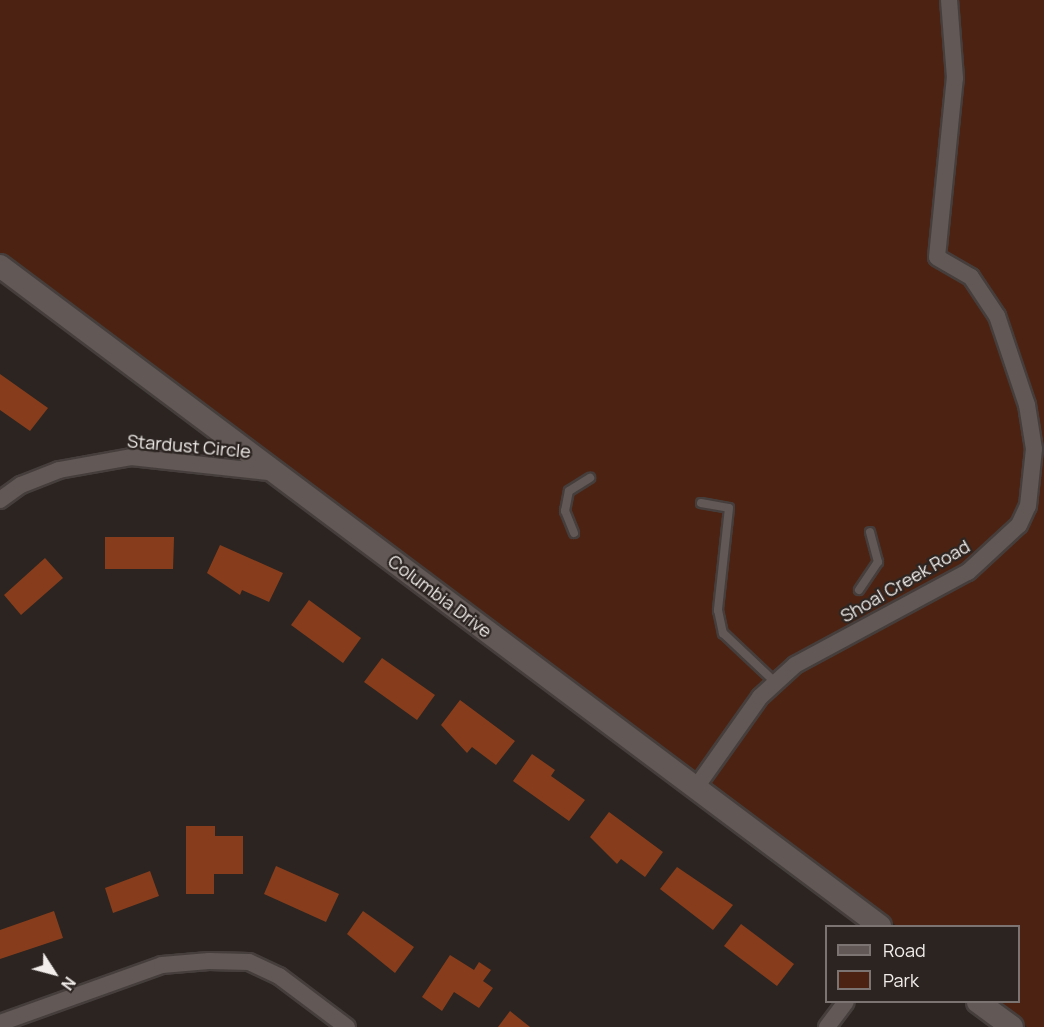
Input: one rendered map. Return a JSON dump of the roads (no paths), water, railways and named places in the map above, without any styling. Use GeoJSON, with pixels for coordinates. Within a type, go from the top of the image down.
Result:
{"type":"FeatureCollection","features":[{"type":"Feature","properties":{"kind":"main road","name":"Columbia Drive"},"geometry":{"type":"LineString","coordinates":[[0,266],[697,786],[877,925]]}},
{"type":"Feature","properties":{"kind":"main road"},"geometry":{"type":"LineString","coordinates":[[979,1003],[1012,1027]]}},
{"type":"Feature","properties":{"kind":"street","name":"Shoal Creek Road"},"geometry":{"type":"LineString","coordinates":[[697,786],[736,727],[795,665],[968,572],[1019,525],[1028,506],[1035,449],[1027,405],[997,316],[971,277],[930,255],[955,78],[949,0]]}},
{"type":"Feature","properties":{"kind":"street","name":"Stardust Circle"},"geometry":{"type":"LineString","coordinates":[[0,500],[21,484],[58,470],[131,457],[276,473]]}},
{"type":"Feature","properties":{"kind":"street"},"geometry":{"type":"LineString","coordinates":[[0,1023],[162,965],[209,961],[249,962],[279,976],[347,1027]]}},
{"type":"Feature","properties":{"kind":"street"},"geometry":{"type":"LineString","coordinates":[[827,1027],[845,1003]]}},
{"type":"Feature","properties":{"kind":"lane"},"geometry":{"type":"LineString","coordinates":[[574,533],[565,511],[569,490],[590,478]]}},
{"type":"Feature","properties":{"kind":"lane"},"geometry":{"type":"LineString","coordinates":[[701,503],[729,508],[718,610],[723,633],[776,683]]}},
{"type":"Feature","properties":{"kind":"lane"},"geometry":{"type":"LineString","coordinates":[[859,590],[878,562],[870,532]]}}]}
